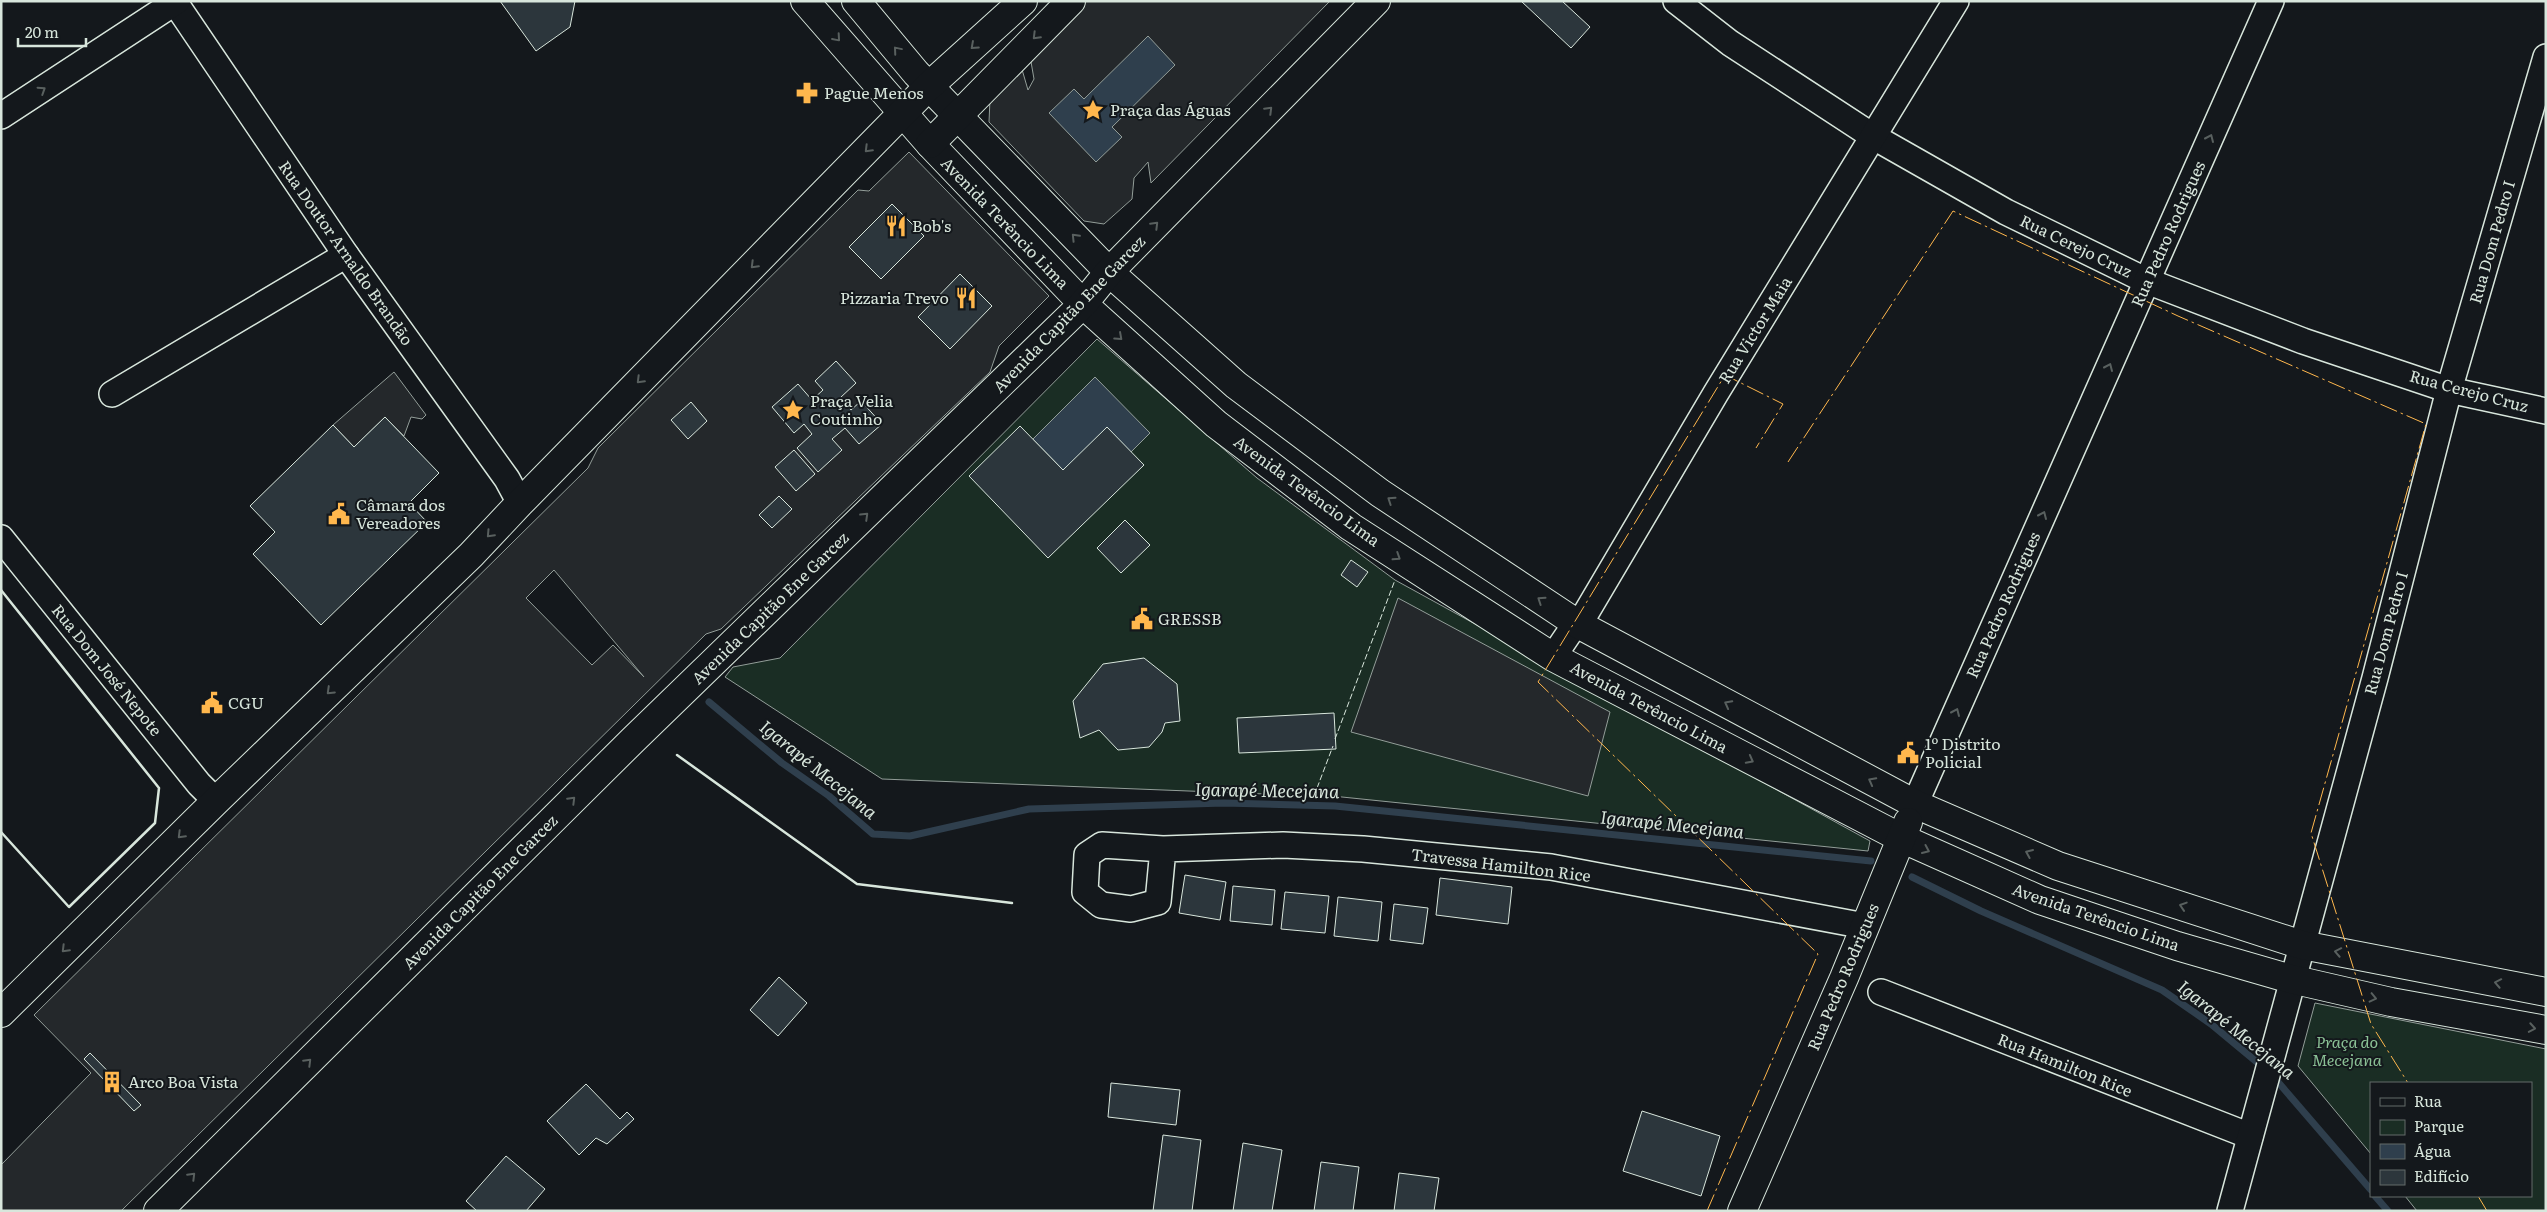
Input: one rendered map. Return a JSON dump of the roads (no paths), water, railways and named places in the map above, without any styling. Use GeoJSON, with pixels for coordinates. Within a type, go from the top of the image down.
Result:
{"type":"FeatureCollection","features":[{"type":"Feature","properties":{"kind":"main road","name":"Avenida Terêncio Lima"},"geometry":{"type":"LineString","coordinates":[[805,1],[902,114],[1083,304],[1216,424],[1351,527],[1553,657],[1899,842],[2040,900],[2177,946],[2291,979],[2391,1002],[2546,1030]]}},
{"type":"Feature","properties":{"kind":"main road"},"geometry":{"type":"LineString","coordinates":[[856,1],[929,86],[1109,272],[1236,385],[1364,481],[1576,623],[1915,804],[2058,866],[2302,945],[2546,992]]}},
{"type":"Feature","properties":{"kind":"main road"},"geometry":{"type":"LineString","coordinates":[[1,1013],[216,801],[471,555],[929,86],[1023,1]]}},
{"type":"Feature","properties":{"kind":"main road"},"geometry":{"type":"LineString","coordinates":[[930,144],[1071,1]]}},
{"type":"Feature","properties":{"kind":"main road","name":"Avenida Capitão Ene Garcez"},"geometry":{"type":"LineString","coordinates":[[158,1211],[640,733],[1083,304],[1109,272],[1376,1]]}},
{"type":"Feature","properties":{"kind":"main road","name":"Rua Pedro Rodrigues"},"geometry":{"type":"LineString","coordinates":[[1742,1211],[1868,920],[1915,804]]}},
{"type":"Feature","properties":{"kind":"street","name":"Rua Cerejo Cruz"},"geometry":{"type":"LineString","coordinates":[[1676,1],[1730,43],[1874,137],[2006,212],[2147,281],[2303,340],[2449,390],[2546,411]]}},
{"type":"Feature","properties":{"kind":"street","name":"Rua Victor Maia"},"geometry":{"type":"LineString","coordinates":[[1553,657],[1576,623],[1586,613],[1716,393],[1956,1]]}},
{"type":"Feature","properties":{"kind":"street","name":"Rua Pedro Rodrigues"},"geometry":{"type":"LineString","coordinates":[[1915,804],[2271,1]]}},
{"type":"Feature","properties":{"kind":"street"},"geometry":{"type":"LineString","coordinates":[[1,116],[175,2]]}},
{"type":"Feature","properties":{"kind":"street","name":"Rua Doutor Arnaldo Brandão"},"geometry":{"type":"LineString","coordinates":[[175,2],[346,255],[507,479],[520,503]]}},
{"type":"Feature","properties":{"kind":"street","name":"Rua Dom Pedro I"},"geometry":{"type":"LineString","coordinates":[[2230,1211],[2291,979],[2375,678],[2449,390],[2546,57]]}},
{"type":"Feature","properties":{"kind":"street"},"geometry":{"type":"LineString","coordinates":[[112,394],[346,255]]}},
{"type":"Feature","properties":{"kind":"street","name":"Rua Dom José Nepote"},"geometry":{"type":"LineString","coordinates":[[1,538],[193,777],[216,801]]}},
{"type":"Feature","properties":{"kind":"street","name":"Travessa Hamilton Rice"},"geometry":{"type":"LineString","coordinates":[[1163,849],[1283,845],[1343,848],[1552,867],[1868,920]]}},
{"type":"Feature","properties":{"kind":"street","name":"Rua Hamilton Rice"},"geometry":{"type":"LineString","coordinates":[[1881,992],[2250,1136]]}},
{"type":"Feature","properties":{"kind":"water"},"geometry":{"type":"Polygon","coordinates":[[[1148,36],[1175,65],[1112,127],[1122,137],[1096,162],[1049,113],[1074,89],[1084,99],[1148,36]]]}},
{"type":"Feature","properties":{"kind":"water"},"geometry":{"type":"Polygon","coordinates":[[[1095,377],[1150,433],[1131,452],[1063,470],[1033,439],[1095,377]]]}},
{"type":"Feature","properties":{"kind":"waterway","name":"Igarapé Mecejana"},"geometry":{"type":"LineString","coordinates":[[709,702],[782,763],[829,796],[873,834],[910,836],[1029,809],[1224,803],[1335,806],[1871,861]]}},
{"type":"Feature","properties":{"kind":"waterway","name":"Igarapé Mecejana"},"geometry":{"type":"LineString","coordinates":[[1912,877],[1981,911],[2162,990],[2211,1024],[2264,1068]]}},
{"type":"Feature","properties":{"kind":"waterway","name":"Igarapé Mecejana"},"geometry":{"type":"LineString","coordinates":[[2272,1075],[2370,1189]]}},
{"type":"Feature","properties":{"kind":"waterway","name":"Igarapé Mecejana"},"geometry":{"type":"LineString","coordinates":[[2376,1197],[2388,1211]]}},
{"type":"Feature","properties":{"kind":"place","name":"Pague Menos"},"geometry":{"type":"Point","coordinates":[807,93]}},
{"type":"Feature","properties":{"kind":"place","name":"Praça das Águas"},"geometry":{"type":"Point","coordinates":[1093,110]}},
{"type":"Feature","properties":{"kind":"place","name":"Bob's"},"geometry":{"type":"Point","coordinates":[896,226]}},
{"type":"Feature","properties":{"kind":"place","name":"Pizzaria Trevo"},"geometry":{"type":"Point","coordinates":[966,298]}},
{"type":"Feature","properties":{"kind":"place","name":"Praça Velia Coutinho"},"geometry":{"type":"Point","coordinates":[793,410]}},
{"type":"Feature","properties":{"kind":"place","name":"Câmara dos Vereadores"},"geometry":{"type":"Point","coordinates":[339,514]}},
{"type":"Feature","properties":{"kind":"place","name":"GRESSB"},"geometry":{"type":"Point","coordinates":[1142,619]}},
{"type":"Feature","properties":{"kind":"place","name":"CGU"},"geometry":{"type":"Point","coordinates":[212,703]}},
{"type":"Feature","properties":{"kind":"place","name":"1º Distrito Policial"},"geometry":{"type":"Point","coordinates":[1908,753]}},
{"type":"Feature","properties":{"kind":"place","name":"Arco Boa Vista"},"geometry":{"type":"Point","coordinates":[112,1082]}},
{"type":"Feature","properties":{"kind":"park label","name":"Praça do Mecejana"},"geometry":{"type":"Point","coordinates":[2347,1051]}}]}
